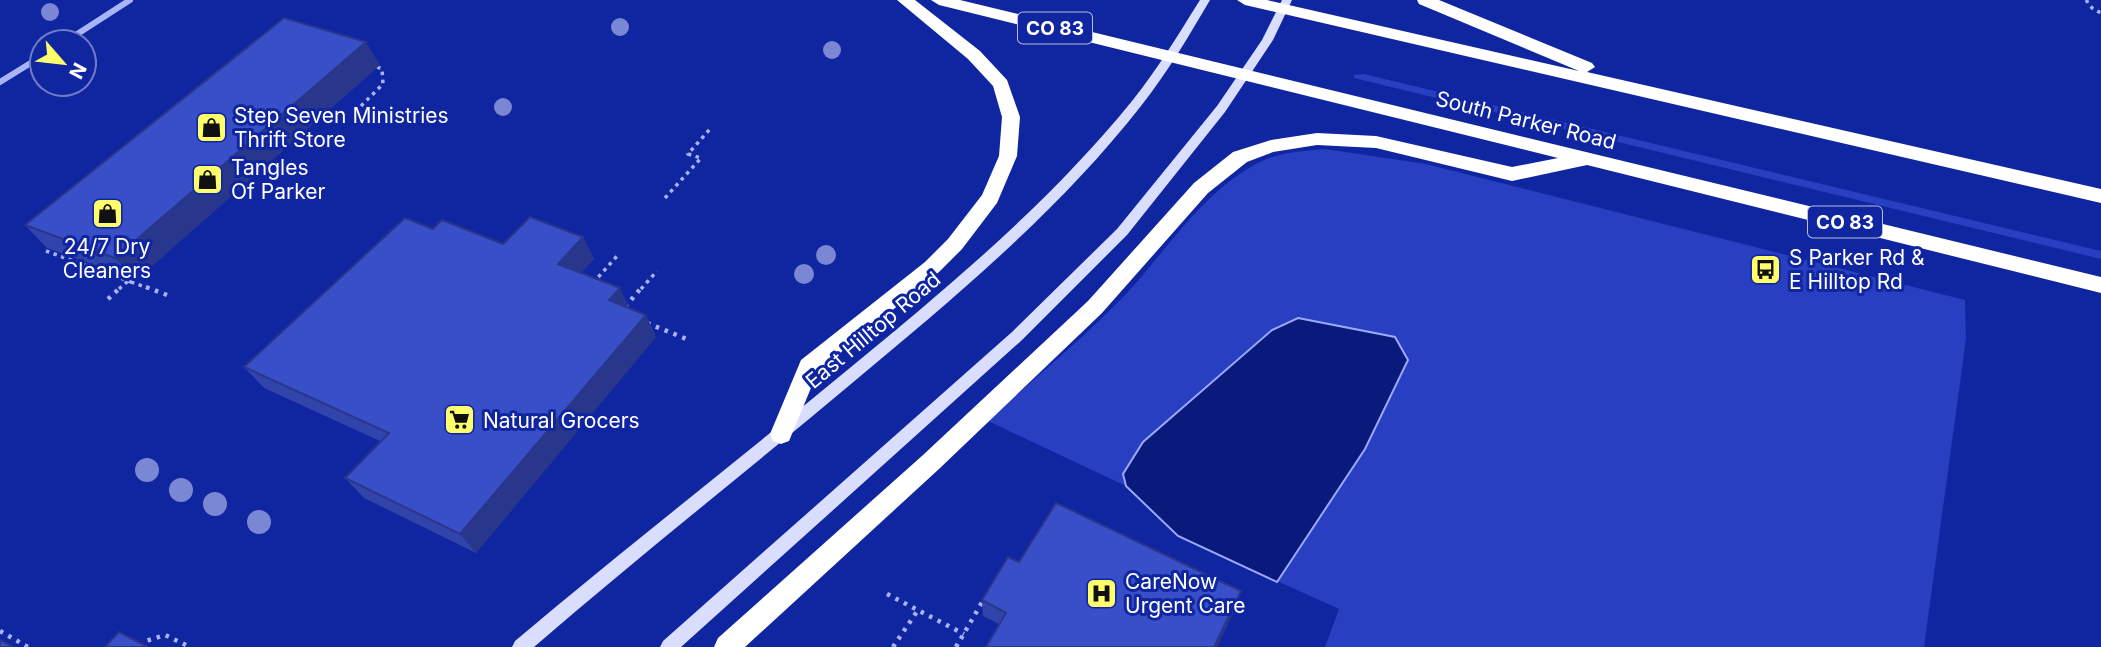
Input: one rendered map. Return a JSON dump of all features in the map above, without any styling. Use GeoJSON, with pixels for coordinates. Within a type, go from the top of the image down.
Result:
{"type":"FeatureCollection","features":[{"type":"Feature","properties":{"kind":"highway"},"geometry":{"type":"LineString","coordinates":[[781,434],[809,366],[932,267],[955,244],[990,198],[1008,156],[1011,117],[1001,84],[974,54],[905,0]]}},
{"type":"Feature","properties":{"kind":"highway","name":"South Parker Road"},"geometry":{"type":"LineString","coordinates":[[939,0],[2101,285]]}},
{"type":"Feature","properties":{"kind":"highway"},"geometry":{"type":"LineString","coordinates":[[1245,0],[1285,4],[1653,93],[2101,196]]}},
{"type":"Feature","properties":{"kind":"highway"},"geometry":{"type":"LineString","coordinates":[[1425,0],[1480,26],[1653,93]]}},
{"type":"Feature","properties":{"kind":"highway"},"geometry":{"type":"LineString","coordinates":[[727,647],[931,462],[1096,307],[1201,188],[1240,157],[1271,146],[1317,139],[1377,142],[1512,174],[1589,159]]}},
{"type":"Feature","properties":{"kind":"main road","name":"East Hilltop Road"},"geometry":{"type":"LineString","coordinates":[[521,647],[781,434],[1026,225],[1089,160],[1171,56],[1205,0]]}},
{"type":"Feature","properties":{"kind":"main road"},"geometry":{"type":"LineString","coordinates":[[669,647],[1017,336],[1095,260],[1171,173],[1245,74],[1267,40],[1285,4]]}},
{"type":"Feature","properties":{"kind":"street"},"geometry":{"type":"LineString","coordinates":[[87,28],[130,0]]}},
{"type":"Feature","properties":{"kind":"street"},"geometry":{"type":"LineString","coordinates":[[0,82],[28,65]]}},
{"type":"Feature","properties":{"kind":"path"},"geometry":{"type":"LineString","coordinates":[[2086,0],[2092,8],[2101,13]]}},
{"type":"Feature","properties":{"kind":"path"},"geometry":{"type":"LineString","coordinates":[[360,106],[381,88],[384,80],[382,69],[365,63]]}},
{"type":"Feature","properties":{"kind":"path"},"geometry":{"type":"LineString","coordinates":[[665,198],[701,158],[688,154],[710,129]]}},
{"type":"Feature","properties":{"kind":"path"},"geometry":{"type":"LineString","coordinates":[[46,251],[167,295]]}},
{"type":"Feature","properties":{"kind":"path"},"geometry":{"type":"LineString","coordinates":[[588,289],[618,255]]}},
{"type":"Feature","properties":{"kind":"path"},"geometry":{"type":"LineString","coordinates":[[620,313],[657,271]]}},
{"type":"Feature","properties":{"kind":"path"},"geometry":{"type":"LineString","coordinates":[[108,299],[142,273]]}},
{"type":"Feature","properties":{"kind":"path"},"geometry":{"type":"LineString","coordinates":[[643,322],[689,340]]}},
{"type":"Feature","properties":{"kind":"path"},"geometry":{"type":"LineString","coordinates":[[956,647],[989,590]]}},
{"type":"Feature","properties":{"kind":"path"},"geometry":{"type":"LineString","coordinates":[[887,594],[964,634]]}},
{"type":"Feature","properties":{"kind":"path"},"geometry":{"type":"LineString","coordinates":[[893,647],[918,610]]}},
{"type":"Feature","properties":{"kind":"path"},"geometry":{"type":"LineString","coordinates":[[0,631],[28,647]]}},
{"type":"Feature","properties":{"kind":"path"},"geometry":{"type":"LineString","coordinates":[[141,647],[146,641],[165,635],[190,647]]}},
{"type":"Feature","properties":{"kind":"shaded area"},"geometry":{"type":"Polygon","coordinates":[[[1364,74],[2101,251],[2101,259],[1354,78],[1354,75],[1364,74]]]}},
{"type":"Feature","properties":{"kind":"shaded area"},"geometry":{"type":"Polygon","coordinates":[[[1325,149],[1426,164],[1965,300],[1966,339],[1924,647],[1325,647],[1339,609],[1178,536],[1126,486],[988,421],[1110,311],[1188,221],[1222,187],[1269,158],[1293,152],[1325,149]]]}},
{"type":"Feature","properties":{"kind":"shaded area"},"geometry":{"type":"Polygon","coordinates":[[[1298,318],[1395,337],[1408,360],[1365,449],[1277,582],[1178,536],[1126,486],[1123,474],[1143,442],[1272,330],[1298,318]]]}},
{"type":"Feature","properties":{"kind":"building"},"geometry":{"type":"Polygon","coordinates":[[[284,18],[366,42],[115,258],[25,225],[284,18]]]}},
{"type":"Feature","properties":{"kind":"building","name":"Natural Grocers"},"geometry":{"type":"Polygon","coordinates":[[[530,217],[583,237],[558,264],[620,288],[609,300],[646,315],[460,534],[345,478],[389,433],[244,367],[405,218],[433,229],[442,220],[503,244],[530,217]]]}},
{"type":"Feature","properties":{"kind":"building","name":"CareNow Urgent Care"},"geometry":{"type":"Polygon","coordinates":[[[1056,503],[1241,591],[1214,647],[986,647],[1006,613],[982,600],[1008,557],[1019,562],[1056,503]]]}},
{"type":"Feature","properties":{"kind":"building"},"geometry":{"type":"Polygon","coordinates":[[[119,632],[148,647],[105,647],[119,632]]]}},
{"type":"Feature","properties":{"kind":"building"},"geometry":{"type":"Polygon","coordinates":[[[0,640],[13,647],[0,647],[0,640]]]}},
{"type":"Feature","properties":{"kind":"place","name":"Step Seven Ministries Thrift Store"},"geometry":{"type":"Point","coordinates":[211,127]}},
{"type":"Feature","properties":{"kind":"place","name":"Tangles Of Parker"},"geometry":{"type":"Point","coordinates":[208,179]}},
{"type":"Feature","properties":{"kind":"place","name":"24/7 Dry Cleaners"},"geometry":{"type":"Point","coordinates":[107,214]}},
{"type":"Feature","properties":{"kind":"place","name":"S Parker Rd & E Hilltop Rd"},"geometry":{"type":"Point","coordinates":[1766,269]}},
{"type":"Feature","properties":{"kind":"place","name":"Natural Grocers"},"geometry":{"type":"Point","coordinates":[460,420]}},
{"type":"Feature","properties":{"kind":"place","name":"CareNow Urgent Care"},"geometry":{"type":"Point","coordinates":[1102,593]}}]}
